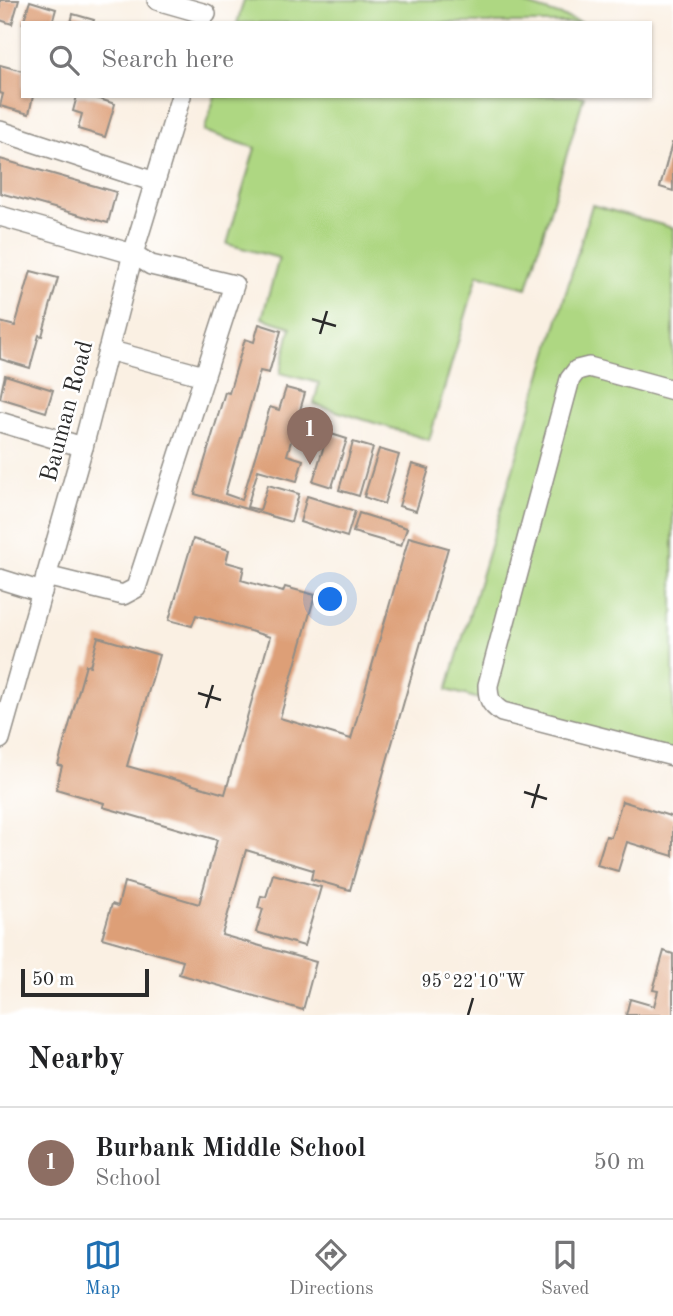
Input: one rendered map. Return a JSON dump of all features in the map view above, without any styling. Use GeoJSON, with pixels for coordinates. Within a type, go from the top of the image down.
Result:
{"type":"FeatureCollection","features":[{"type":"Feature","properties":{"kind":"street"},"geometry":{"type":"LineString","coordinates":[[157,0],[206,12]]}},
{"type":"Feature","properties":{"kind":"street","name":"Bauman Road"},"geometry":{"type":"LineString","coordinates":[[1,733],[83,447],[133,254],[180,98]]}},
{"type":"Feature","properties":{"kind":"street"},"geometry":{"type":"LineString","coordinates":[[0,131],[155,182]]}},
{"type":"Feature","properties":{"kind":"street"},"geometry":{"type":"LineString","coordinates":[[0,216],[133,254],[151,265],[234,285],[136,588],[123,595],[0,579]]}},
{"type":"Feature","properties":{"kind":"street"},"geometry":{"type":"LineString","coordinates":[[108,350],[204,376]]}},
{"type":"Feature","properties":{"kind":"street"},"geometry":{"type":"LineString","coordinates":[[673,390],[589,367],[577,370],[570,379],[488,685],[488,698],[493,706],[502,712],[673,756]]}},
{"type":"Feature","properties":{"kind":"street"},"geometry":{"type":"LineString","coordinates":[[0,422],[83,447]]}},
{"type":"Feature","properties":{"kind":"green space"},"geometry":{"type":"Polygon","coordinates":[[[244,0],[513,0],[577,21],[238,21],[244,0]]]}},
{"type":"Feature","properties":{"kind":"green space"},"geometry":{"type":"Polygon","coordinates":[[[214,98],[583,98],[527,288],[478,274],[429,440],[314,404],[319,383],[280,373],[291,327],[262,318],[279,258],[227,244],[255,148],[204,131],[214,98]]]}},
{"type":"Feature","properties":{"kind":"green space"},"geometry":{"type":"Polygon","coordinates":[[[592,205],[673,228],[673,753],[447,690],[592,205]]]}},
{"type":"Feature","properties":{"kind":"building"},"geometry":{"type":"Polygon","coordinates":[[[0,0],[19,0],[12,24],[0,20],[0,0]]]}},
{"type":"Feature","properties":{"kind":"building"},"geometry":{"type":"Polygon","coordinates":[[[30,1],[56,9],[53,21],[24,21],[30,1]]]}},
{"type":"Feature","properties":{"kind":"building"},"geometry":{"type":"Polygon","coordinates":[[[73,14],[94,20],[94,21],[71,21],[73,14]]]}},
{"type":"Feature","properties":{"kind":"building"},"geometry":{"type":"Polygon","coordinates":[[[0,65],[21,70],[21,98],[33,98],[29,114],[0,106],[3,94],[0,93],[0,65]]]}},
{"type":"Feature","properties":{"kind":"building"},"geometry":{"type":"Polygon","coordinates":[[[76,98],[96,98],[115,104],[105,137],[78,129],[82,114],[73,111],[76,98]]]}},
{"type":"Feature","properties":{"kind":"building"},"geometry":{"type":"Polygon","coordinates":[[[673,143],[673,191],[660,187],[673,143]]]}},
{"type":"Feature","properties":{"kind":"building"},"geometry":{"type":"Polygon","coordinates":[[[0,159],[116,192],[108,223],[0,193],[0,159]]]}},
{"type":"Feature","properties":{"kind":"building"},"geometry":{"type":"Polygon","coordinates":[[[31,271],[58,278],[30,368],[0,359],[0,322],[15,326],[31,271]]]}},
{"type":"Feature","properties":{"kind":"building"},"geometry":{"type":"Polygon","coordinates":[[[259,324],[281,331],[269,373],[260,371],[225,494],[242,500],[270,407],[279,410],[286,388],[305,393],[287,455],[303,460],[297,481],[258,470],[247,507],[260,510],[268,485],[299,494],[291,522],[195,494],[225,392],[229,393],[245,339],[254,342],[259,324]]]}},
{"type":"Feature","properties":{"kind":"building"},"geometry":{"type":"Polygon","coordinates":[[[5,375],[53,390],[46,412],[0,398],[5,375]]]}},
{"type":"Feature","properties":{"kind":"building"},"geometry":{"type":"Polygon","coordinates":[[[328,433],[347,439],[332,487],[313,481],[328,433]]]}},
{"type":"Feature","properties":{"kind":"building"},"geometry":{"type":"Polygon","coordinates":[[[353,442],[373,448],[359,496],[339,490],[353,442]]]}},
{"type":"Feature","properties":{"kind":"building"},"geometry":{"type":"Polygon","coordinates":[[[379,449],[399,455],[384,504],[364,497],[379,449]]]}},
{"type":"Feature","properties":{"kind":"building"},"geometry":{"type":"Polygon","coordinates":[[[412,464],[429,469],[416,511],[399,506],[412,464]]]}},
{"type":"Feature","properties":{"kind":"building"},"geometry":{"type":"Polygon","coordinates":[[[307,496],[355,511],[347,537],[300,522],[307,496]]]}},
{"type":"Feature","properties":{"kind":"building"},"geometry":{"type":"Polygon","coordinates":[[[359,513],[407,528],[401,546],[353,532],[359,513]]]}},
{"type":"Feature","properties":{"kind":"building"},"geometry":{"type":"Polygon","coordinates":[[[409,537],[448,548],[350,890],[311,879],[313,870],[246,850],[222,935],[316,962],[303,1010],[179,974],[183,961],[102,938],[112,904],[118,906],[124,882],[199,904],[217,840],[103,807],[104,803],[56,789],[62,766],[58,765],[86,665],[90,666],[98,637],[159,655],[127,766],[225,794],[270,637],[196,615],[192,626],[169,620],[193,539],[229,550],[226,562],[244,567],[241,580],[283,592],[285,587],[315,595],[280,718],[351,739],[409,537]]]}},
{"type":"Feature","properties":{"kind":"building"},"geometry":{"type":"Polygon","coordinates":[[[622,801],[673,817],[673,856],[627,842],[618,871],[597,865],[606,836],[611,837],[622,801]]]}},
{"type":"Feature","properties":{"kind":"building"},"geometry":{"type":"Polygon","coordinates":[[[273,874],[321,887],[304,946],[256,932],[263,909],[258,908],[261,896],[266,897],[273,874]]]}},
{"type":"Feature","properties":{"kind":"building"},"geometry":{"type":"Polygon","coordinates":[[[664,951],[673,954],[673,1015],[626,1015],[630,999],[654,1006],[658,991],[653,990],[664,951]]]}},
{"type":"Feature","properties":{"kind":"place","name":"Burbank Middle School"},"geometry":{"type":"Point","coordinates":[310,465]}}]}
